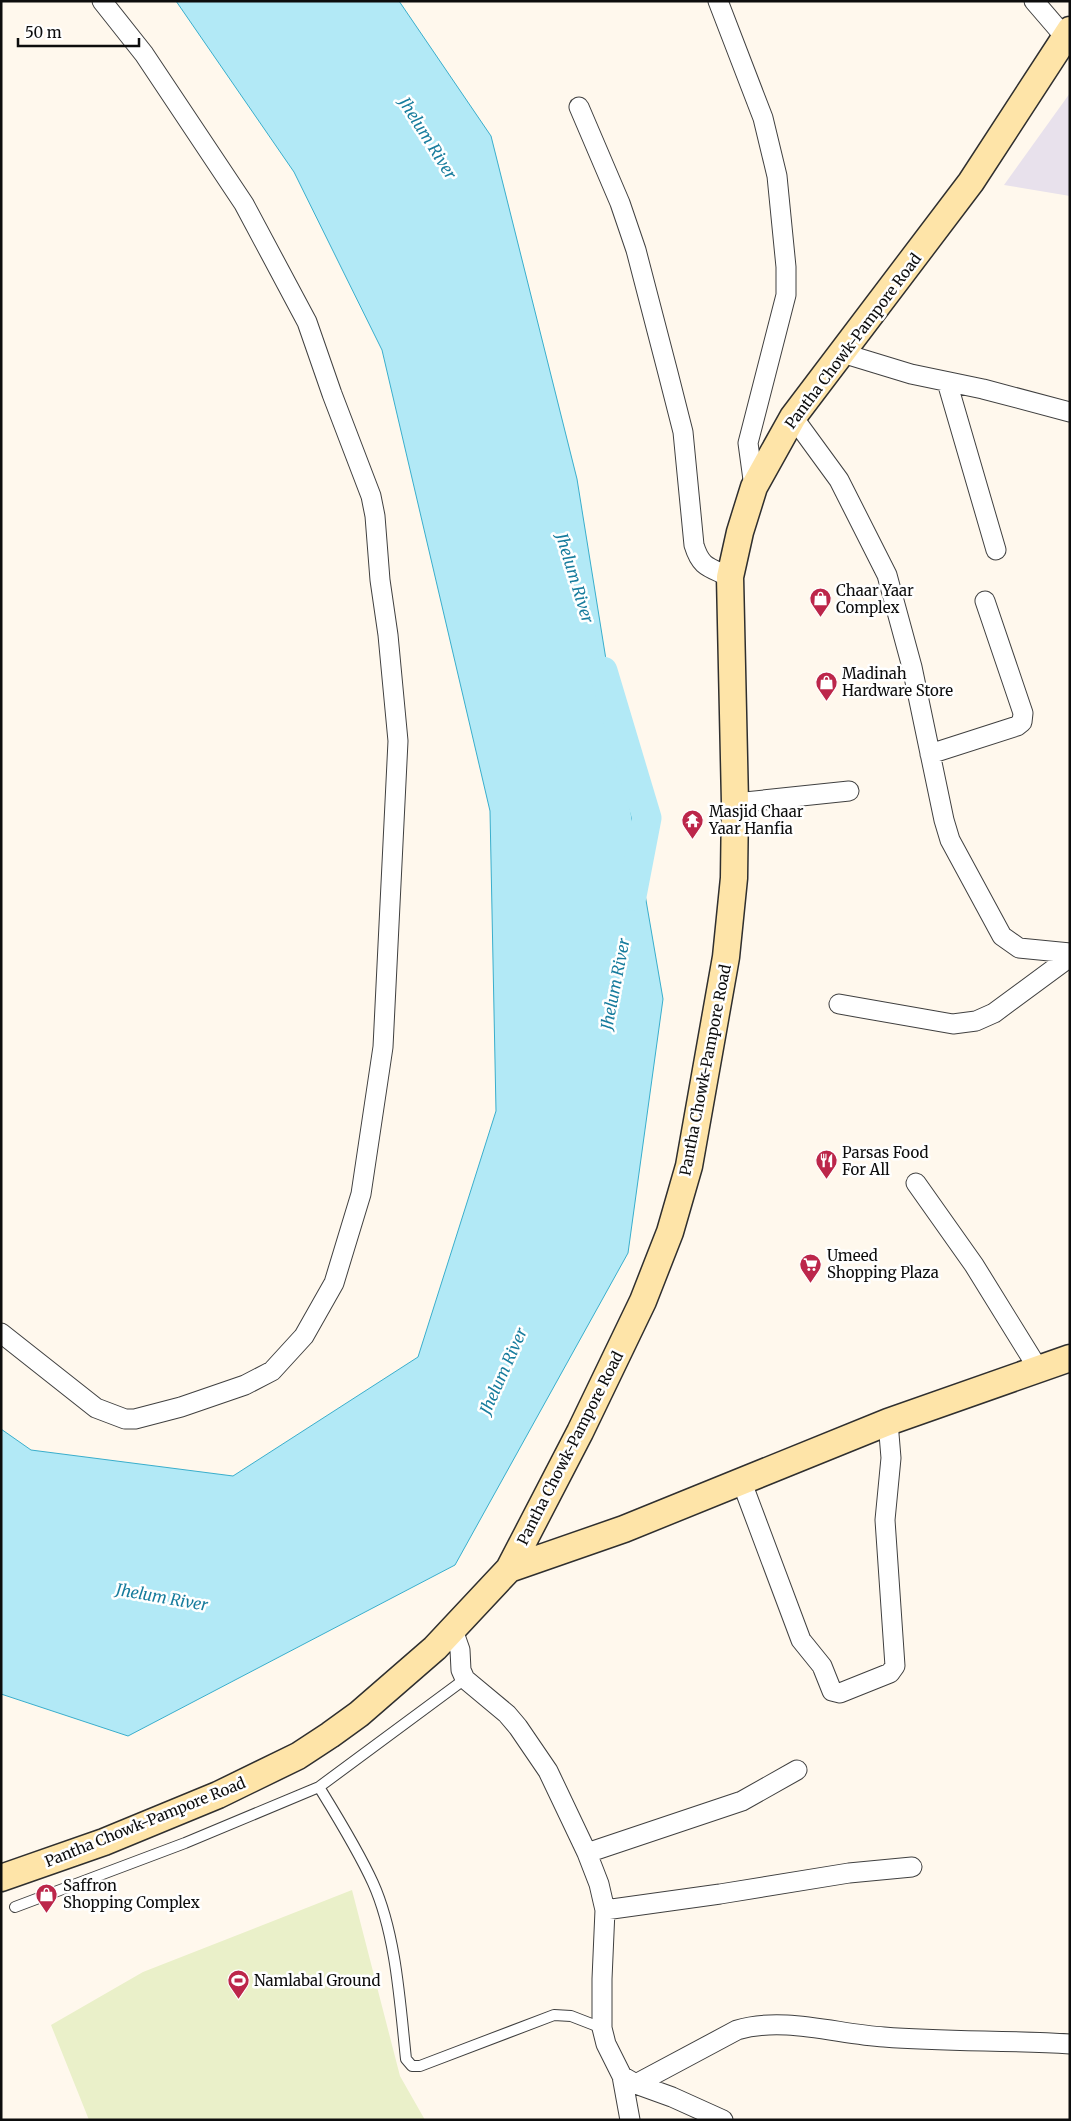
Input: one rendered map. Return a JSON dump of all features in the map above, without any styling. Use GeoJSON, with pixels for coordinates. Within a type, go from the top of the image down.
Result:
{"type":"FeatureCollection","features":[{"type":"Feature","properties":{"kind":"main road","name":"Pantha Chowk-Pampore Road"},"geometry":{"type":"LineString","coordinates":[[1,1878],[104,1842],[210,1798],[298,1756],[359,1714],[435,1648],[509,1569],[580,1432],[643,1301],[670,1232],[689,1166],[726,957],[734,878],[735,803],[730,577],[740,532],[754,487],[793,417],[971,182],[1068,33]]}},
{"type":"Feature","properties":{"kind":"main road"},"geometry":{"type":"LineString","coordinates":[[509,1569],[624,1529],[888,1422],[1070,1358]]}},
{"type":"Feature","properties":{"kind":"street"},"geometry":{"type":"LineString","coordinates":[[1,1333],[96,1408],[125,1419],[135,1420],[182,1407],[260,1379],[272,1372],[304,1336],[334,1283],[362,1194],[383,1046],[398,741],[396,704],[380,580],[375,516],[371,496],[307,322],[244,204],[144,54],[102,1]]}},
{"type":"Feature","properties":{"kind":"street"},"geometry":{"type":"LineString","coordinates":[[718,1],[763,118],[777,176],[786,267],[786,295],[748,443],[754,487]]}},
{"type":"Feature","properties":{"kind":"street"},"geometry":{"type":"LineString","coordinates":[[1034,1],[1068,33]]}},
{"type":"Feature","properties":{"kind":"street"},"geometry":{"type":"LineString","coordinates":[[579,107],[620,203],[636,250],[683,432],[694,545],[698,558],[703,564],[730,577]]}},
{"type":"Feature","properties":{"kind":"street"},"geometry":{"type":"LineString","coordinates":[[842,353],[911,374],[1070,412]]}},
{"type":"Feature","properties":{"kind":"street"},"geometry":{"type":"LineString","coordinates":[[947,382],[996,550]]}},
{"type":"Feature","properties":{"kind":"street"},"geometry":{"type":"LineString","coordinates":[[793,417],[839,480],[887,575],[912,668],[944,820],[950,840],[1002,936],[1019,948],[1070,953]]}},
{"type":"Feature","properties":{"kind":"street"},"geometry":{"type":"LineString","coordinates":[[930,754],[1017,726],[1023,718],[985,602]]}},
{"type":"Feature","properties":{"kind":"street"},"geometry":{"type":"LineString","coordinates":[[735,803],[849,791]]}},
{"type":"Feature","properties":{"kind":"street"},"geometry":{"type":"LineString","coordinates":[[839,1004],[954,1024],[976,1021],[994,1013],[1070,957]]}},
{"type":"Feature","properties":{"kind":"street"},"geometry":{"type":"LineString","coordinates":[[916,1183],[974,1265],[1039,1370]]}},
{"type":"Feature","properties":{"kind":"street"},"geometry":{"type":"LineString","coordinates":[[742,1480],[801,1640],[819,1663],[832,1691],[840,1693],[890,1673],[895,1666],[885,1529],[891,1458],[888,1422]]}},
{"type":"Feature","properties":{"kind":"street"},"geometry":{"type":"LineString","coordinates":[[453,1630],[460,1650],[461,1670],[465,1679],[492,1700],[518,1727],[548,1772],[598,1884],[605,1910],[602,2028],[606,2044],[629,2080],[630,2120]]}},
{"type":"Feature","properties":{"kind":"street"},"geometry":{"type":"LineString","coordinates":[[586,1854],[742,1801],[797,1770]]}},
{"type":"Feature","properties":{"kind":"street"},"geometry":{"type":"LineString","coordinates":[[605,1910],[849,1873],[912,1867]]}},
{"type":"Feature","properties":{"kind":"street"},"geometry":{"type":"LineString","coordinates":[[629,2080],[737,2030],[752,2026],[786,2026],[884,2037],[1070,2044]]}},
{"type":"Feature","properties":{"kind":"street"},"geometry":{"type":"LineString","coordinates":[[629,2080],[723,2120]]}},
{"type":"Feature","properties":{"kind":"lane"},"geometry":{"type":"LineString","coordinates":[[15,1907],[194,1840],[319,1787],[465,1679]]}},
{"type":"Feature","properties":{"kind":"lane"},"geometry":{"type":"LineString","coordinates":[[319,1787],[351,1840],[373,1884],[386,1921],[396,1976],[406,2058],[412,2066],[420,2066],[554,2015],[571,2016],[602,2028]]}},
{"type":"Feature","properties":{"kind":"shaded area"},"geometry":{"type":"Polygon","coordinates":[[[1070,93],[1070,196],[1004,185],[1070,93]]]}},
{"type":"Feature","properties":{"kind":"green space","name":"Namlabal Ground"},"geometry":{"type":"Polygon","coordinates":[[[352,1890],[400,2076],[425,2120],[89,2120],[51,2025],[143,1972],[352,1890]]]}},
{"type":"Feature","properties":{"kind":"water"},"geometry":{"type":"Polygon","coordinates":[[[176,1],[399,1],[491,136],[577,479],[663,999],[628,1253],[455,1565],[128,1736],[1,1694],[1,1429],[31,1450],[233,1476],[418,1357],[496,1111],[490,811],[382,350],[294,172],[176,1]]]}},
{"type":"Feature","properties":{"kind":"waterway","name":"Jhelum River"},"geometry":{"type":"LineString","coordinates":[[603,671],[647,818],[632,896]]}},
{"type":"Feature","properties":{"kind":"place","name":"Chaar Yaar Complex"},"geometry":{"type":"Point","coordinates":[820,618]}},
{"type":"Feature","properties":{"kind":"place","name":"Madinah Hardware Store"},"geometry":{"type":"Point","coordinates":[826,701]}},
{"type":"Feature","properties":{"kind":"place","name":"Masjid Chaar Yaar Hanfia"},"geometry":{"type":"Point","coordinates":[693,839]}},
{"type":"Feature","properties":{"kind":"place","name":"Parsas Food For All"},"geometry":{"type":"Point","coordinates":[826,1180]}},
{"type":"Feature","properties":{"kind":"place","name":"Umeed Shopping Plaza"},"geometry":{"type":"Point","coordinates":[811,1283]}},
{"type":"Feature","properties":{"kind":"place","name":"Saffron Shopping Complex"},"geometry":{"type":"Point","coordinates":[47,1913]}},
{"type":"Feature","properties":{"kind":"place","name":"Namlabal Ground"},"geometry":{"type":"Point","coordinates":[238,1999]}}]}
